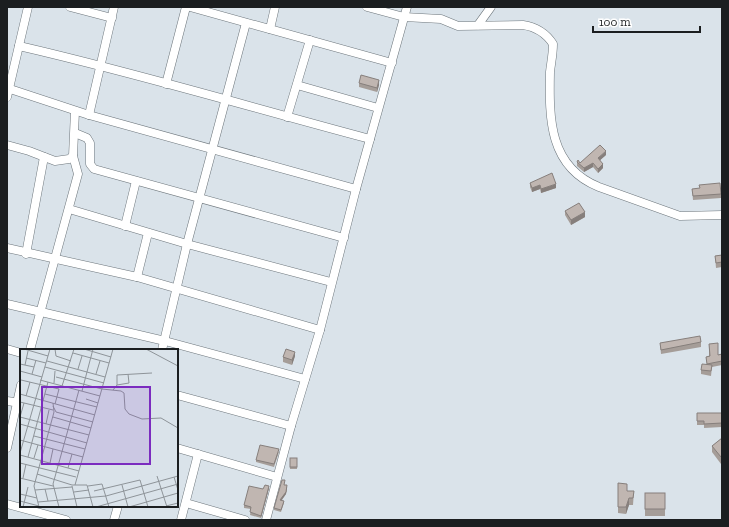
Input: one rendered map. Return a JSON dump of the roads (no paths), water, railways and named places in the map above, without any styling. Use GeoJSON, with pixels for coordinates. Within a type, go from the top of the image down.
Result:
{"type":"FeatureCollection","features":[{"type":"Feature","properties":{"kind":"street"},"geometry":{"type":"LineString","coordinates":[[28,7],[8,91],[356,189]]}},
{"type":"Feature","properties":{"kind":"street"},"geometry":{"type":"LineString","coordinates":[[70,7],[112,18]]}},
{"type":"Feature","properties":{"kind":"street"},"geometry":{"type":"LineString","coordinates":[[89,115],[114,7]]}},
{"type":"Feature","properties":{"kind":"street"},"geometry":{"type":"LineString","coordinates":[[166,84],[186,7]]}},
{"type":"Feature","properties":{"kind":"street"},"geometry":{"type":"LineString","coordinates":[[190,7],[392,63]]}},
{"type":"Feature","properties":{"kind":"street"},"geometry":{"type":"LineString","coordinates":[[270,29],[275,7]]}},
{"type":"Feature","properties":{"kind":"street"},"geometry":{"type":"LineString","coordinates":[[367,7],[404,17],[429,17],[441,19],[458,26],[523,24],[537,29],[553,44],[550,70],[550,121],[558,151],[577,175],[588,183],[680,216],[722,215]]}},
{"type":"Feature","properties":{"kind":"street"},"geometry":{"type":"LineString","coordinates":[[266,520],[291,426],[320,330],[331,282],[356,189],[407,7]]}},
{"type":"Feature","properties":{"kind":"street"},"geometry":{"type":"LineString","coordinates":[[478,25],[491,7]]}},
{"type":"Feature","properties":{"kind":"street"},"geometry":{"type":"LineString","coordinates":[[162,349],[187,244],[246,23]]}},
{"type":"Feature","properties":{"kind":"street"},"geometry":{"type":"LineString","coordinates":[[287,117],[310,40]]}},
{"type":"Feature","properties":{"kind":"street"},"geometry":{"type":"LineString","coordinates":[[19,46],[101,64],[225,101],[370,139]]}},
{"type":"Feature","properties":{"kind":"street"},"geometry":{"type":"LineString","coordinates":[[297,84],[378,108]]}},
{"type":"Feature","properties":{"kind":"street"},"geometry":{"type":"LineString","coordinates":[[30,349],[78,174],[74,156],[75,111]]}},
{"type":"Feature","properties":{"kind":"street"},"geometry":{"type":"LineString","coordinates":[[75,133],[87,138],[90,143],[92,167],[136,181],[344,238]]}},
{"type":"Feature","properties":{"kind":"street"},"geometry":{"type":"LineString","coordinates":[[7,145],[55,161],[60,161],[74,156]]}},
{"type":"Feature","properties":{"kind":"street"},"geometry":{"type":"LineString","coordinates":[[26,254],[44,157]]}},
{"type":"Feature","properties":{"kind":"street"},"geometry":{"type":"LineString","coordinates":[[125,226],[136,181]]}},
{"type":"Feature","properties":{"kind":"street"},"geometry":{"type":"LineString","coordinates":[[69,209],[187,244],[331,282]]}},
{"type":"Feature","properties":{"kind":"street"},"geometry":{"type":"LineString","coordinates":[[137,277],[148,233]]}},
{"type":"Feature","properties":{"kind":"street"},"geometry":{"type":"LineString","coordinates":[[7,248],[26,254],[137,277],[176,290],[320,330]]}},
{"type":"Feature","properties":{"kind":"street"},"geometry":{"type":"LineString","coordinates":[[7,304],[165,341],[305,379]]}},
{"type":"Feature","properties":{"kind":"street"},"geometry":{"type":"LineString","coordinates":[[7,349],[20,353]]}},
{"type":"Feature","properties":{"kind":"street"},"geometry":{"type":"LineString","coordinates":[[178,395],[291,426]]}},
{"type":"Feature","properties":{"kind":"street"},"geometry":{"type":"LineString","coordinates":[[7,401],[19,402],[7,448]]}},
{"type":"Feature","properties":{"kind":"street"},"geometry":{"type":"LineString","coordinates":[[178,448],[277,476]]}},
{"type":"Feature","properties":{"kind":"street"},"geometry":{"type":"LineString","coordinates":[[181,520],[198,454]]}},
{"type":"Feature","properties":{"kind":"street"},"geometry":{"type":"LineString","coordinates":[[186,503],[245,520]]}},
{"type":"Feature","properties":{"kind":"street"},"geometry":{"type":"LineString","coordinates":[[7,504],[66,520]]}},
{"type":"Feature","properties":{"kind":"street"},"geometry":{"type":"LineString","coordinates":[[49,515],[51,507]]}},
{"type":"Feature","properties":{"kind":"street"},"geometry":{"type":"LineString","coordinates":[[114,520],[118,507]]}}]}
